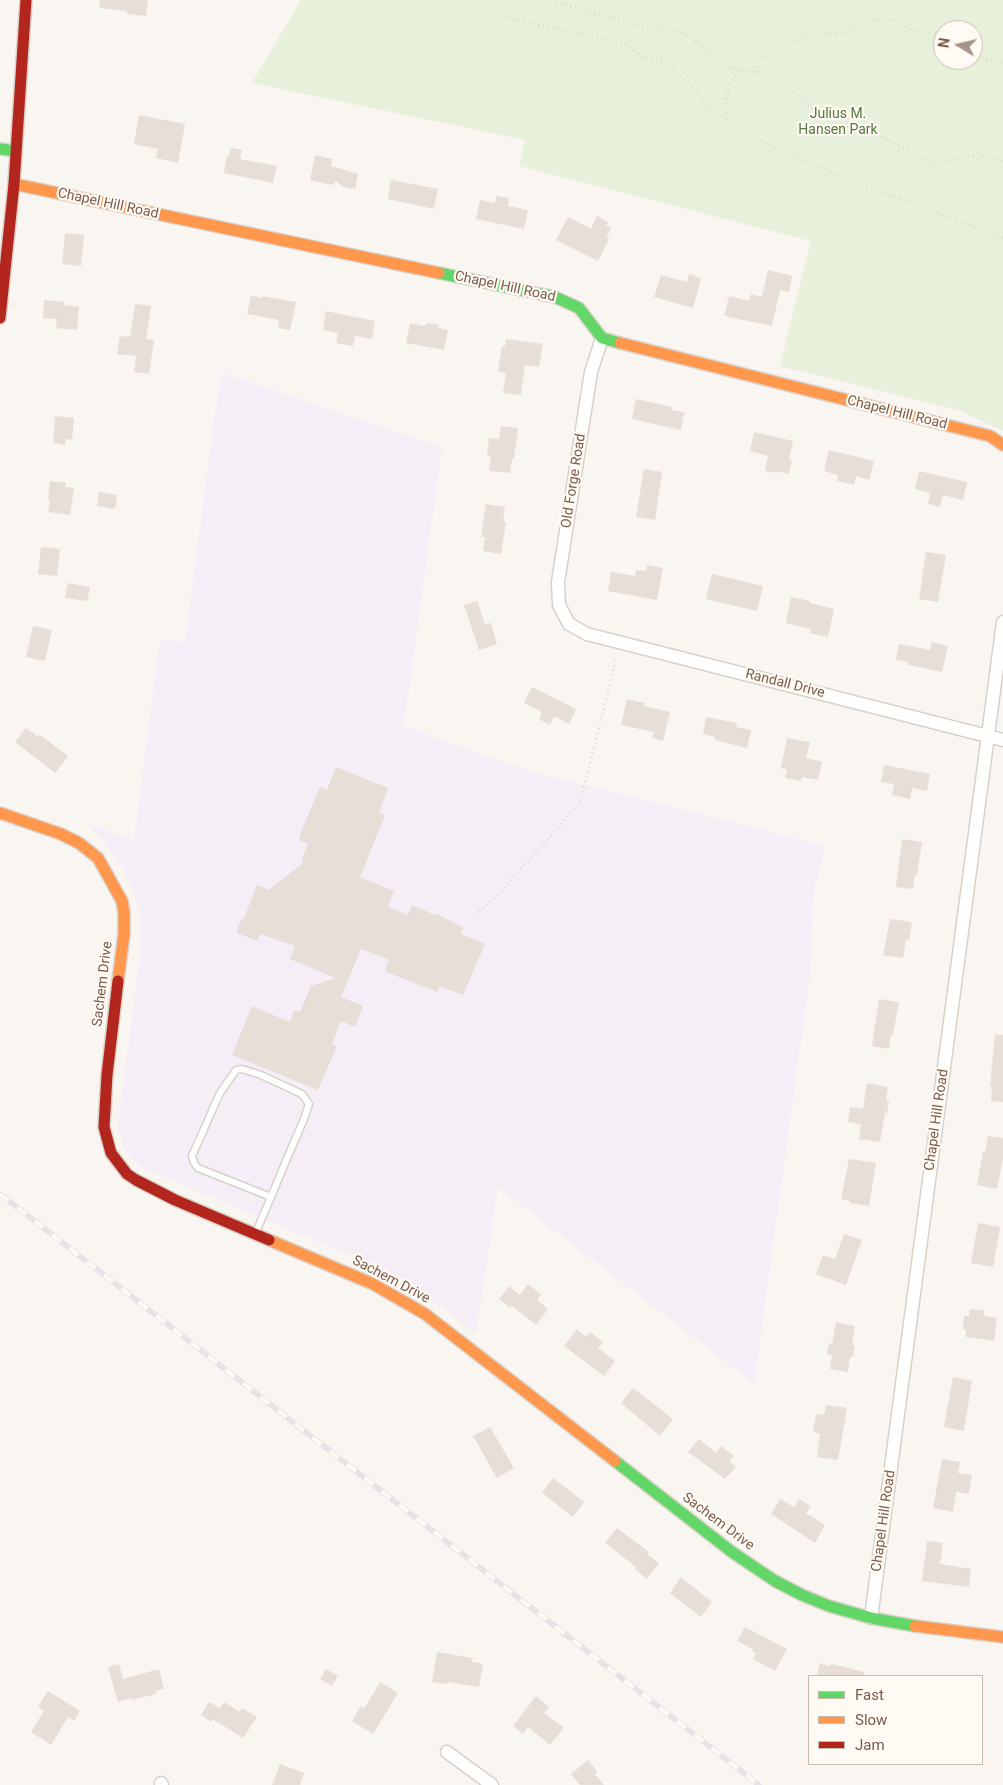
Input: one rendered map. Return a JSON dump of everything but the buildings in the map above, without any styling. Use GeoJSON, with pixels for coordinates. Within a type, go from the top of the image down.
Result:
{"type":"FeatureCollection","features":[{"type":"Feature","properties":{"kind":"street"},"geometry":{"type":"LineString","coordinates":[[0,318],[14,184],[26,0]]}},
{"type":"Feature","properties":{"kind":"street"},"geometry":{"type":"LineString","coordinates":[[0,149],[16,151]]}},
{"type":"Feature","properties":{"kind":"street","name":"Chapel Hill Road"},"geometry":{"type":"LineString","coordinates":[[14,184],[555,296],[579,308],[602,338],[990,436],[1003,445]]}},
{"type":"Feature","properties":{"kind":"street","name":"Old Forge Road"},"geometry":{"type":"LineString","coordinates":[[569,624],[559,605],[558,582],[591,372],[602,338]]}},
{"type":"Feature","properties":{"kind":"street","name":"Chapel Hill Road"},"geometry":{"type":"LineString","coordinates":[[871,1618],[1003,622]]}},
{"type":"Feature","properties":{"kind":"street","name":"Randall Drive"},"geometry":{"type":"LineString","coordinates":[[569,624],[587,634],[1003,740]]}},
{"type":"Feature","properties":{"kind":"street","name":"Sachem Drive"},"geometry":{"type":"LineString","coordinates":[[0,813],[61,834],[79,843],[98,858],[106,868],[122,901],[124,934],[104,1109],[104,1127],[111,1153],[119,1165],[136,1180],[175,1200],[373,1284],[401,1299],[425,1314],[753,1568],[802,1595],[830,1606],[871,1618],[921,1627],[1003,1637]]}},
{"type":"Feature","properties":{"kind":"street"},"geometry":{"type":"LineString","coordinates":[[447,1752],[492,1785]]}},
{"type":"Feature","properties":{"kind":"lane"},"geometry":{"type":"LineString","coordinates":[[255,1234],[271,1197],[301,1127],[309,1104],[302,1094],[261,1075],[242,1069],[236,1070],[220,1093],[192,1156],[198,1168],[271,1197]]}},
{"type":"Feature","properties":{"kind":"path"},"geometry":{"type":"LineString","coordinates":[[479,0],[510,19],[626,44],[642,56],[667,62],[676,74],[697,90],[709,108],[766,144],[847,179],[1003,238]]}},
{"type":"Feature","properties":{"kind":"path"},"geometry":{"type":"LineString","coordinates":[[551,0],[631,24],[682,33],[702,45],[709,56],[724,67],[757,72],[790,90],[810,108],[836,124],[884,138],[936,165],[978,154],[1003,160]]}},
{"type":"Feature","properties":{"kind":"path"},"geometry":{"type":"LineString","coordinates":[[757,72],[759,59],[803,37],[845,32],[874,19],[895,20],[914,31],[933,32]]}},
{"type":"Feature","properties":{"kind":"path"},"geometry":{"type":"LineString","coordinates":[[983,58],[984,60],[1003,62]]}},
{"type":"Feature","properties":{"kind":"path"},"geometry":{"type":"LineString","coordinates":[[726,119],[726,103],[730,85],[739,68]]}},
{"type":"Feature","properties":{"kind":"path"},"geometry":{"type":"LineString","coordinates":[[475,915],[496,897],[580,802],[616,659]]}},
{"type":"Feature","properties":{"kind":"shaded area"},"geometry":{"type":"Polygon","coordinates":[[[222,373],[442,447],[404,725],[553,779],[554,777],[825,846],[814,891],[810,974],[754,1384],[498,1187],[476,1334],[426,1295],[399,1279],[364,1261],[144,1169],[133,1160],[123,1146],[118,1125],[140,955],[140,920],[134,893],[124,870],[110,849],[87,824],[134,840],[160,639],[185,642],[222,373]]]}},
{"type":"Feature","properties":{"kind":"green space","name":"Julius M. Hansen Park"},"geometry":{"type":"Polygon","coordinates":[[[301,0],[1003,0],[1003,431],[958,410],[780,366],[811,241],[519,166],[525,140],[252,83],[301,0]]]}},
{"type":"Feature","properties":{"kind":"railway"},"geometry":{"type":"LineString","coordinates":[[0,1194],[759,1785]]}},
{"type":"Feature","properties":{"kind":"traffic: fast"},"geometry":{"type":"LineString","coordinates":[[0,149],[16,151]]}},
{"type":"Feature","properties":{"kind":"traffic: fast"},"geometry":{"type":"LineString","coordinates":[[439,273],[555,297],[579,308],[602,338],[620,343]]}},
{"type":"Feature","properties":{"kind":"traffic: fast"},"geometry":{"type":"LineString","coordinates":[[615,1461],[732,1552],[775,1581],[829,1606],[871,1618],[915,1626]]}},
{"type":"Feature","properties":{"kind":"traffic: slow"},"geometry":{"type":"LineString","coordinates":[[14,184],[439,273]]}},
{"type":"Feature","properties":{"kind":"traffic: slow"},"geometry":{"type":"LineString","coordinates":[[620,343],[990,436],[1003,445]]}},
{"type":"Feature","properties":{"kind":"traffic: slow"},"geometry":{"type":"LineString","coordinates":[[0,813],[61,834],[79,843],[98,858],[122,901],[124,913],[124,934],[118,981]]}},
{"type":"Feature","properties":{"kind":"traffic: slow"},"geometry":{"type":"LineString","coordinates":[[269,1240],[373,1284],[425,1314],[615,1461]]}},
{"type":"Feature","properties":{"kind":"traffic: slow"},"geometry":{"type":"LineString","coordinates":[[915,1626],[1003,1637]]}},
{"type":"Feature","properties":{"kind":"traffic: jam"},"geometry":{"type":"LineString","coordinates":[[0,318],[14,184],[26,0]]}},
{"type":"Feature","properties":{"kind":"traffic: jam"},"geometry":{"type":"LineString","coordinates":[[118,981],[107,1075],[104,1127],[111,1153],[127,1174],[136,1180],[175,1200],[269,1240]]}}]}
